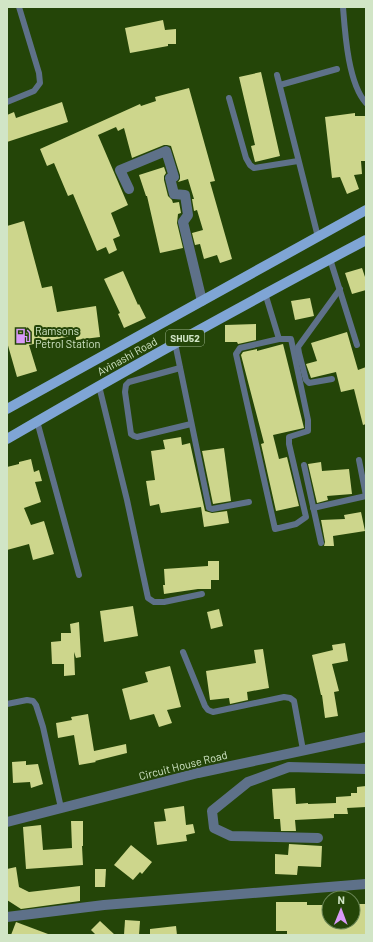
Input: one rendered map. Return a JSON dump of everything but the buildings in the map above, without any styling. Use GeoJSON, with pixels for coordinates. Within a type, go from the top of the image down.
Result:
{"type":"FeatureCollection","features":[{"type":"Feature","properties":{"kind":"main road","name":"Avinashi Road"},"geometry":{"type":"LineString","coordinates":[[7,409],[366,210]]}},
{"type":"Feature","properties":{"kind":"main road","name":"Avinashi Road"},"geometry":{"type":"LineString","coordinates":[[7,439],[265,293],[366,240]]}},
{"type":"Feature","properties":{"kind":"street"},"geometry":{"type":"LineString","coordinates":[[129,190],[120,170],[166,151],[174,177],[170,178],[174,194],[185,195],[188,215],[183,222],[202,301]]}},
{"type":"Feature","properties":{"kind":"street","name":"Circuit House Road"},"geometry":{"type":"LineString","coordinates":[[7,822],[198,773],[366,737]]}},
{"type":"Feature","properties":{"kind":"street"},"geometry":{"type":"LineString","coordinates":[[318,838],[231,836],[214,828],[212,811],[248,782],[289,767],[366,769]]}},
{"type":"Feature","properties":{"kind":"street"},"geometry":{"type":"LineString","coordinates":[[7,917],[104,905],[366,884]]}},
{"type":"Feature","properties":{"kind":"lane"},"geometry":{"type":"LineString","coordinates":[[7,102],[34,91],[40,83],[39,73],[20,7]]}},
{"type":"Feature","properties":{"kind":"lane"},"geometry":{"type":"LineString","coordinates":[[343,7],[353,78],[361,97],[366,103]]}},
{"type":"Feature","properties":{"kind":"lane"},"geometry":{"type":"LineString","coordinates":[[280,85],[337,69]]}},
{"type":"Feature","properties":{"kind":"lane"},"geometry":{"type":"LineString","coordinates":[[277,75],[318,237]]}},
{"type":"Feature","properties":{"kind":"lane"},"geometry":{"type":"LineString","coordinates":[[229,98],[246,158],[250,165],[254,168],[298,161]]}},
{"type":"Feature","properties":{"kind":"lane"},"geometry":{"type":"LineString","coordinates":[[330,259],[357,345]]}},
{"type":"Feature","properties":{"kind":"lane"},"geometry":{"type":"LineString","coordinates":[[332,379],[309,383],[306,380],[298,347],[340,289]]}},
{"type":"Feature","properties":{"kind":"lane"},"geometry":{"type":"LineString","coordinates":[[265,293],[279,339]]}},
{"type":"Feature","properties":{"kind":"lane"},"geometry":{"type":"LineString","coordinates":[[279,339],[291,339],[308,420],[308,431],[289,437],[289,444],[306,517],[296,524],[275,529],[236,354],[240,348],[279,339]]}},
{"type":"Feature","properties":{"kind":"lane"},"geometry":{"type":"LineString","coordinates":[[175,343],[209,508],[212,509],[249,502]]}},
{"type":"Feature","properties":{"kind":"lane"},"geometry":{"type":"LineString","coordinates":[[180,368],[129,382],[126,385],[125,392],[131,434],[137,437],[191,424]]}},
{"type":"Feature","properties":{"kind":"lane"},"geometry":{"type":"LineString","coordinates":[[99,386],[127,500],[148,598],[154,602],[164,602],[202,594]]}},
{"type":"Feature","properties":{"kind":"lane"},"geometry":{"type":"LineString","coordinates":[[37,421],[79,575]]}},
{"type":"Feature","properties":{"kind":"lane"},"geometry":{"type":"LineString","coordinates":[[313,508],[366,496],[359,460]]}},
{"type":"Feature","properties":{"kind":"lane"},"geometry":{"type":"LineString","coordinates":[[304,465],[321,543]]}},
{"type":"Feature","properties":{"kind":"lane"},"geometry":{"type":"LineString","coordinates":[[183,652],[208,710],[213,712],[284,697],[290,698],[294,701],[303,750]]}},
{"type":"Feature","properties":{"kind":"lane"},"geometry":{"type":"LineString","coordinates":[[7,704],[27,700],[33,701],[36,705],[43,727],[61,808]]}},
{"type":"Feature","properties":{"kind":"place","name":"Ramsons Petrol Station"},"geometry":{"type":"Point","coordinates":[23,336]}}]}
